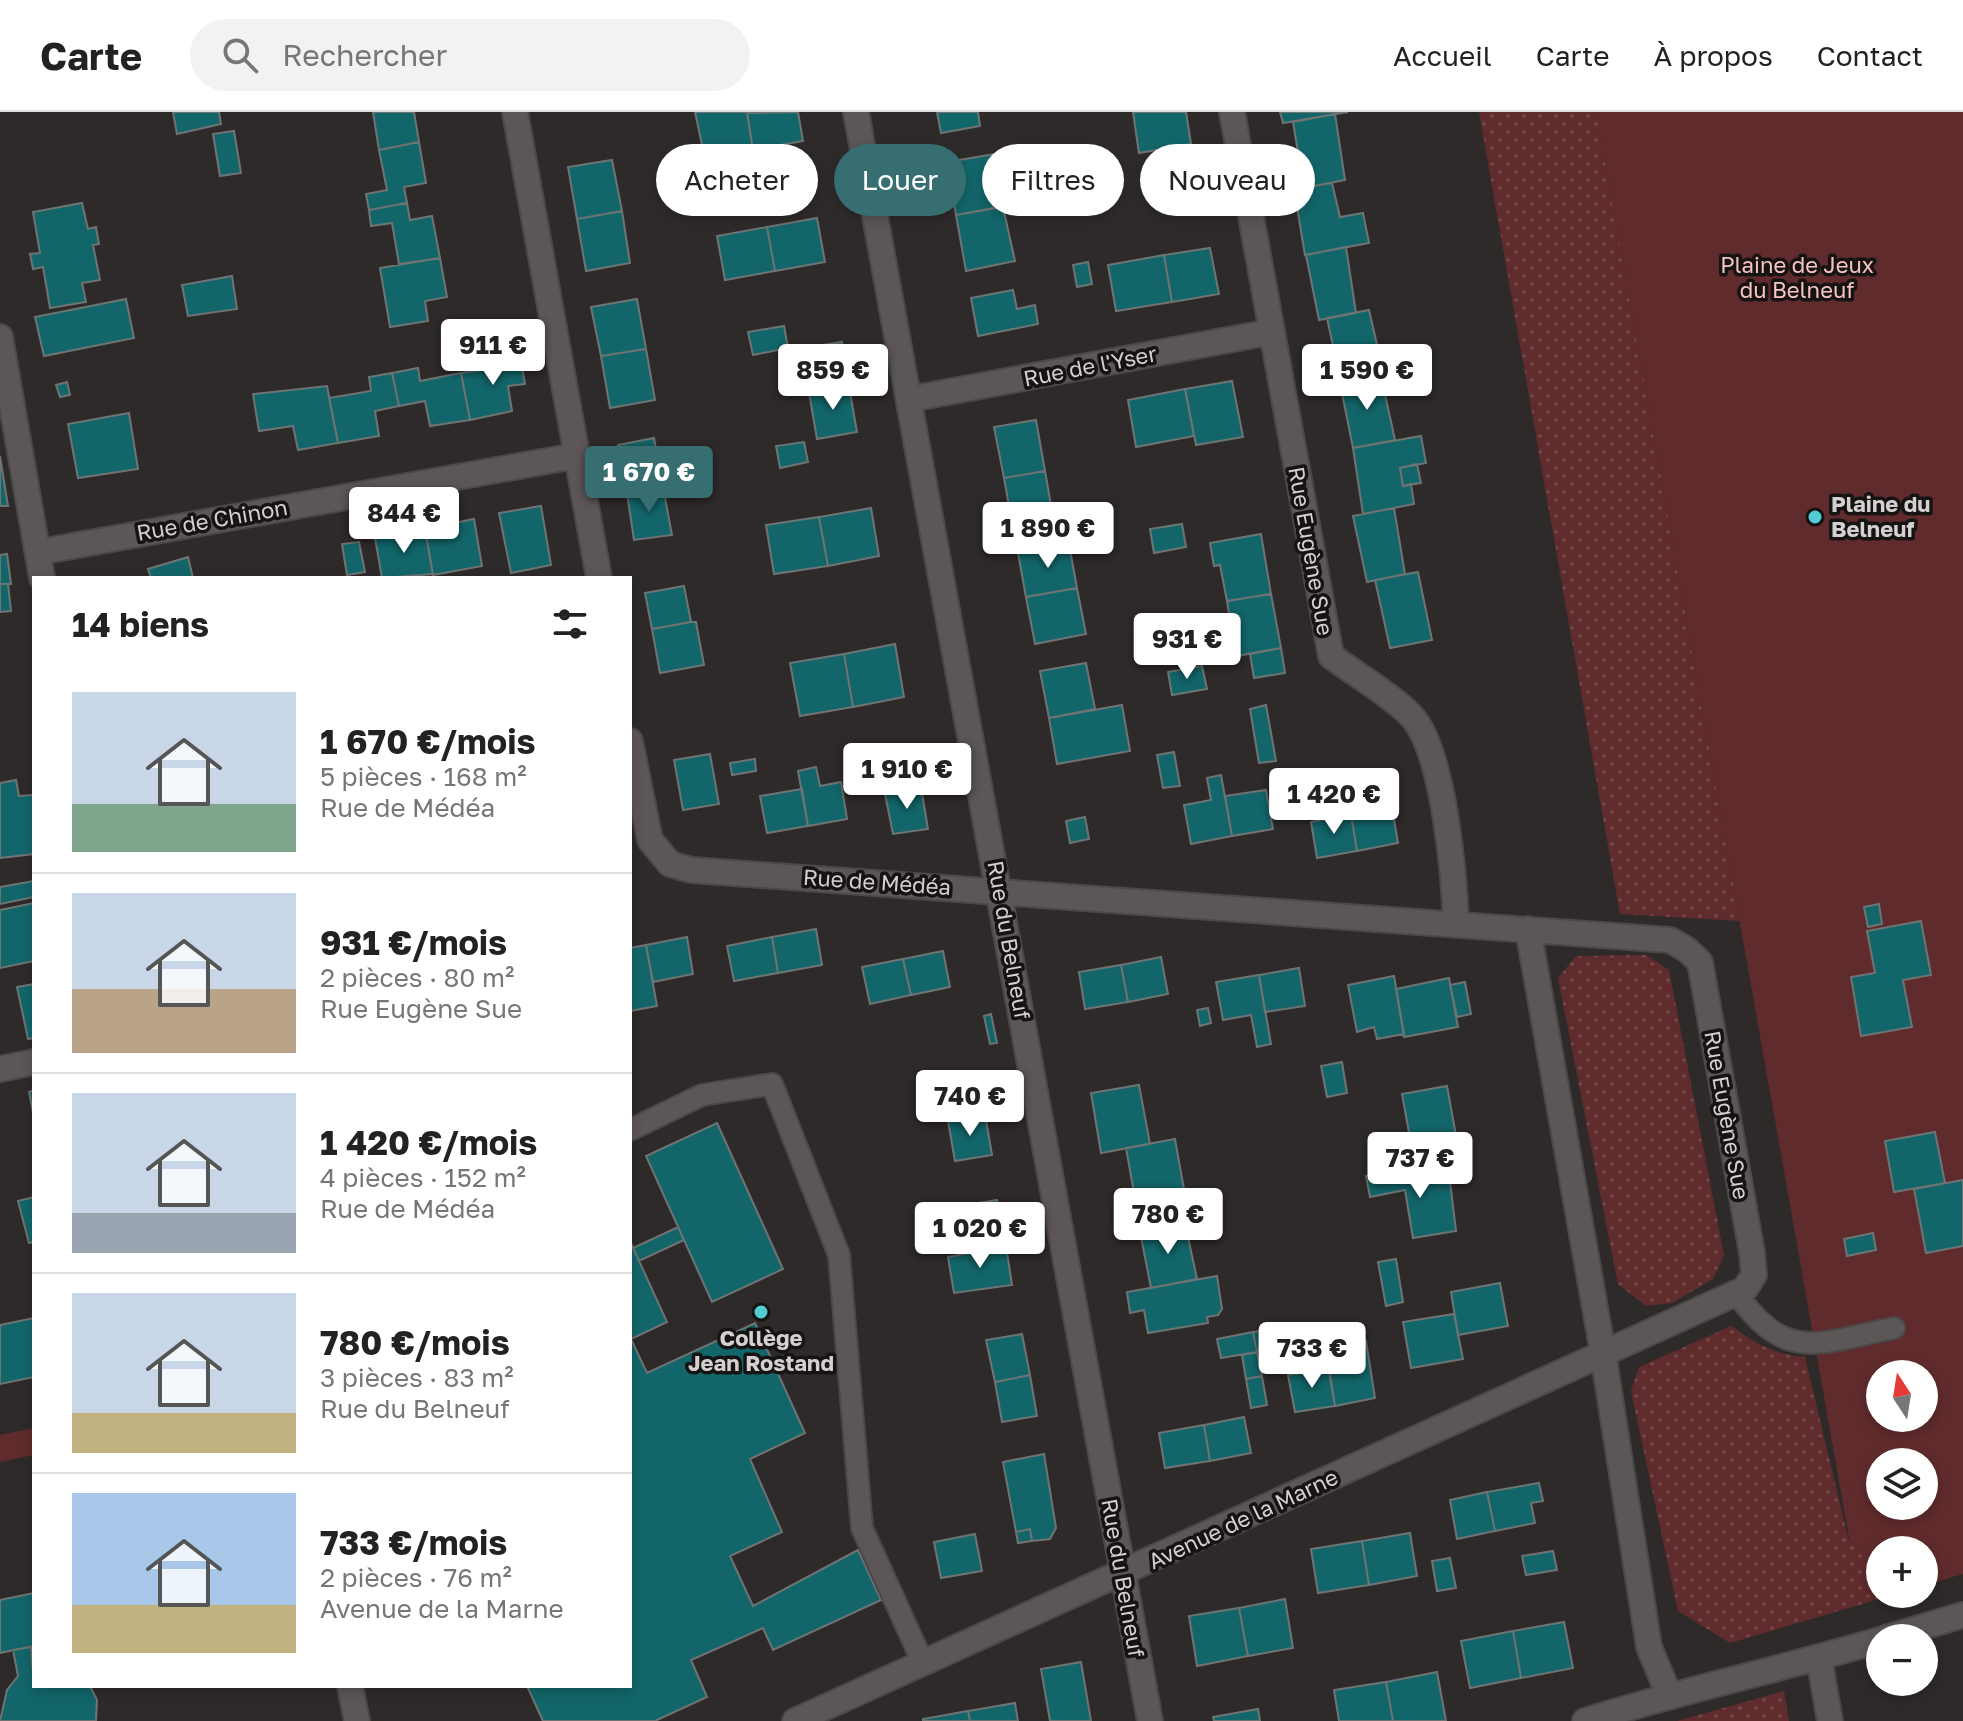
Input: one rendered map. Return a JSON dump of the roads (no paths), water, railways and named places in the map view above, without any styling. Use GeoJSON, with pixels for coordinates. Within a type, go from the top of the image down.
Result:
{"type":"FeatureCollection","features":[{"type":"Feature","properties":{"kind":"street"},"geometry":{"type":"LineString","coordinates":[[515,112],[599,576]]}},
{"type":"Feature","properties":{"kind":"street","name":"Rue du Belneuf"},"geometry":{"type":"LineString","coordinates":[[856,112],[1150,1721]]}},
{"type":"Feature","properties":{"kind":"street","name":"Rue Eugène Sue"},"geometry":{"type":"LineString","coordinates":[[1232,112],[1331,656],[1414,718],[1433,757],[1455,885],[1456,923],[1670,940],[1700,962],[1752,1253],[1752,1282],[1736,1293]]}},
{"type":"Feature","properties":{"kind":"street","name":"Rue de l'Yser"},"geometry":{"type":"LineString","coordinates":[[910,399],[1271,332]]}},
{"type":"Feature","properties":{"kind":"street"},"geometry":{"type":"LineString","coordinates":[[0,337],[42,576]]}},
{"type":"Feature","properties":{"kind":"street","name":"Rue de Chinon"},"geometry":{"type":"LineString","coordinates":[[39,552],[575,456]]}},
{"type":"Feature","properties":{"kind":"street","name":"Rue de Médéa"},"geometry":{"type":"LineString","coordinates":[[632,751],[650,840],[670,864],[691,870],[1456,923]]}},
{"type":"Feature","properties":{"kind":"street"},"geometry":{"type":"LineString","coordinates":[[1528,929],[1603,1353],[1649,1647],[1669,1695]]}},
{"type":"Feature","properties":{"kind":"street"},"geometry":{"type":"LineString","coordinates":[[0,1069],[32,1062]]}},
{"type":"Feature","properties":{"kind":"street"},"geometry":{"type":"LineString","coordinates":[[1603,1353],[1736,1293]]}},
{"type":"Feature","properties":{"kind":"street","name":"Avenue de la Marne"},"geometry":{"type":"LineString","coordinates":[[795,1721],[1603,1353]]}},
{"type":"Feature","properties":{"kind":"street"},"geometry":{"type":"LineString","coordinates":[[1933,1624],[1963,1615]]}},
{"type":"Feature","properties":{"kind":"street"},"geometry":{"type":"LineString","coordinates":[[1585,1721],[1754,1671],[1819,1658],[1866,1644]]}},
{"type":"Feature","properties":{"kind":"street"},"geometry":{"type":"LineString","coordinates":[[1819,1658],[1830,1721]]}},
{"type":"Feature","properties":{"kind":"street"},"geometry":{"type":"LineString","coordinates":[[350,1688],[357,1721]]}},
{"type":"Feature","properties":{"kind":"lane"},"geometry":{"type":"LineString","coordinates":[[632,1129],[702,1095],[772,1084],[839,1255],[862,1528],[923,1663]]}},
{"type":"Feature","properties":{"kind":"lane"},"geometry":{"type":"LineString","coordinates":[[1736,1293],[1757,1322],[1792,1343],[1821,1343],[1894,1328]]}},
{"type":"Feature","properties":{"kind":"place","name":"Plaine du Belneuf"},"geometry":{"type":"Point","coordinates":[1815,517]}},
{"type":"Feature","properties":{"kind":"place","name":"Collège Jean Rostand"},"geometry":{"type":"Point","coordinates":[761,1312]}},
{"type":"Feature","properties":{"kind":"park label","name":"Plaine de Jeux du Belneuf"},"geometry":{"type":"Point","coordinates":[1797,278]}}]}
